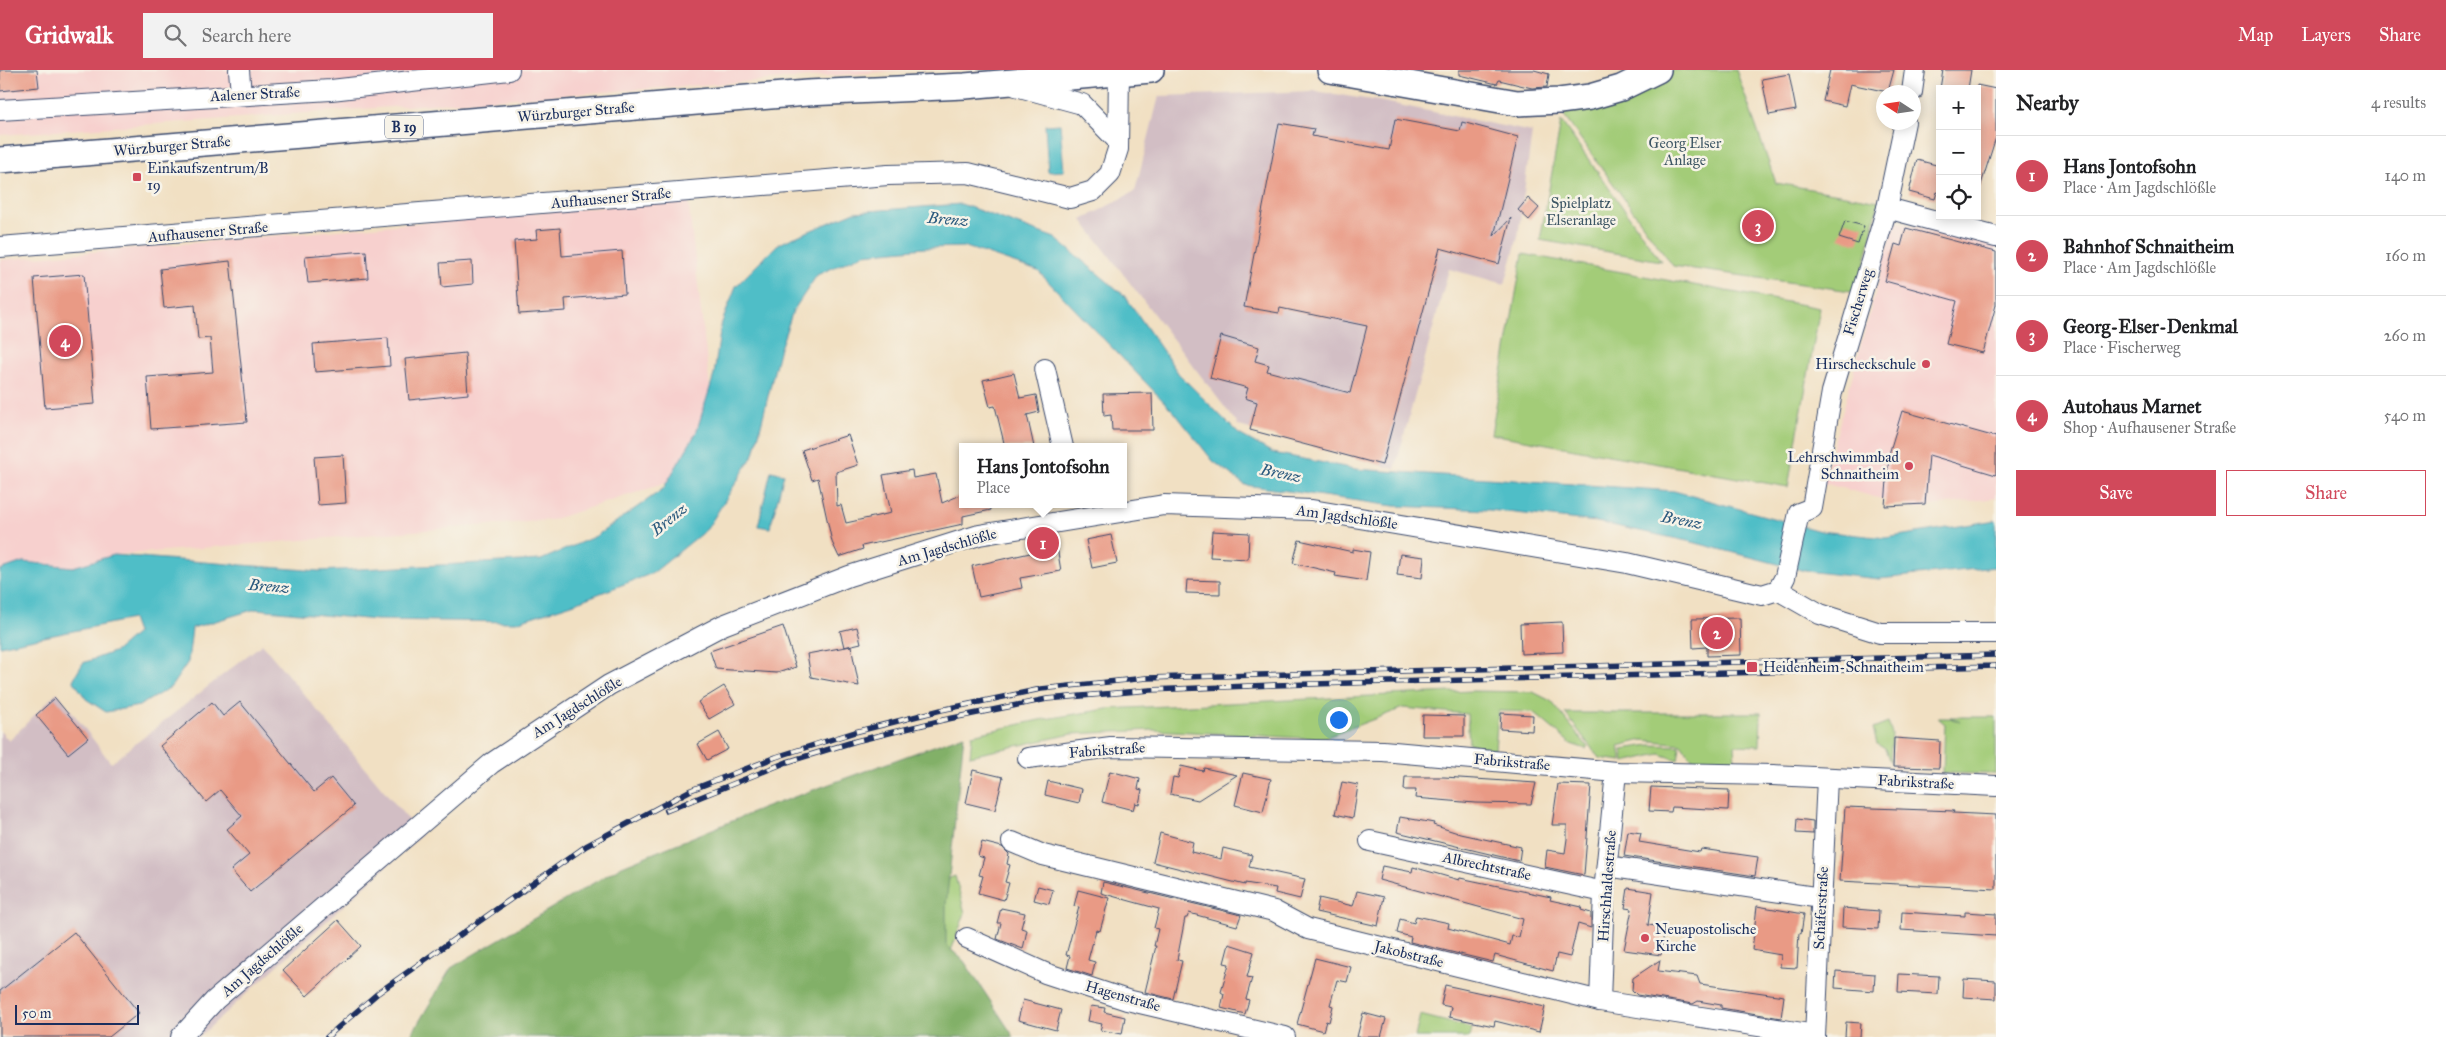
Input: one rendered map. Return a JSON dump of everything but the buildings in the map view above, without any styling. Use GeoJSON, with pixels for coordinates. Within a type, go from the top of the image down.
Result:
{"type":"FeatureCollection","features":[{"type":"Feature","properties":{"kind":"main road","name":"Würzburger Straße"},"geometry":{"type":"LineString","coordinates":[[0,160],[797,94],[1005,83],[1119,71],[1152,70]]}},
{"type":"Feature","properties":{"kind":"main road"},"geometry":{"type":"LineString","coordinates":[[1330,70],[1517,103],[1590,97],[1621,88],[1658,70]]}},
{"type":"Feature","properties":{"kind":"street"},"geometry":{"type":"LineString","coordinates":[[239,70],[241,94]]}},
{"type":"Feature","properties":{"kind":"street","name":"Aalener Straße"},"geometry":{"type":"LineString","coordinates":[[0,110],[331,90],[509,70]]}},
{"type":"Feature","properties":{"kind":"street"},"geometry":{"type":"LineString","coordinates":[[1913,85],[1915,70]]}},
{"type":"Feature","properties":{"kind":"street","name":"Aufhausener Straße"},"geometry":{"type":"LineString","coordinates":[[0,247],[888,175],[968,173],[1070,198],[1093,191],[1110,174],[1118,150],[1119,71]]}},
{"type":"Feature","properties":{"kind":"street"},"geometry":{"type":"LineString","coordinates":[[1005,83],[1082,104],[1118,141]]}},
{"type":"Feature","properties":{"kind":"street","name":"Fischerweg"},"geometry":{"type":"LineString","coordinates":[[1781,584],[1799,513],[1812,508],[1832,392],[1887,208],[1903,130]]}},
{"type":"Feature","properties":{"kind":"street"},"geometry":{"type":"LineString","coordinates":[[1887,208],[1996,237]]}},
{"type":"Feature","properties":{"kind":"street"},"geometry":{"type":"LineString","coordinates":[[1045,369],[1062,443]]}},
{"type":"Feature","properties":{"kind":"street","name":"Am Jagdschlößle"},"geometry":{"type":"LineString","coordinates":[[1127,508],[1164,505],[1312,510],[1627,563],[1762,595],[1781,584]]}},
{"type":"Feature","properties":{"kind":"street","name":"Am Jagdschlößle"},"geometry":{"type":"LineString","coordinates":[[181,1037],[215,1000],[492,763],[609,685],[723,625],[849,576],[979,534],[1079,511],[1122,508]]}},
{"type":"Feature","properties":{"kind":"street"},"geometry":{"type":"LineString","coordinates":[[1781,584],[1820,614],[1880,633],[1996,633]]}},
{"type":"Feature","properties":{"kind":"street","name":"Fabrikstraße"},"geometry":{"type":"LineString","coordinates":[[1028,758],[1111,747],[1383,751],[1616,772],[1773,775],[1996,786]]}},
{"type":"Feature","properties":{"kind":"street","name":"Hirschhaldestraße"},"geometry":{"type":"LineString","coordinates":[[1600,1001],[1604,892],[1616,772]]}},
{"type":"Feature","properties":{"kind":"street","name":"Schäferstraße"},"geometry":{"type":"LineString","coordinates":[[1815,1036],[1827,778]]}},
{"type":"Feature","properties":{"kind":"street","name":"Albrechtstraße"},"geometry":{"type":"LineString","coordinates":[[1370,841],[1604,892]]}},
{"type":"Feature","properties":{"kind":"street","name":"Jakobstraße"},"geometry":{"type":"LineString","coordinates":[[1012,842],[1043,855],[1274,911],[1308,929],[1600,1001],[1815,1036]]}},
{"type":"Feature","properties":{"kind":"street"},"geometry":{"type":"LineString","coordinates":[[1607,866],[1821,898]]}},
{"type":"Feature","properties":{"kind":"street","name":"Hagenstraße"},"geometry":{"type":"LineString","coordinates":[[967,938],[1045,973],[1127,1000],[1285,1037]]}},
{"type":"Feature","properties":{"kind":"shaded area"},"geometry":{"type":"Polygon","coordinates":[[[0,70],[910,70],[0,135],[0,70]]]}},
{"type":"Feature","properties":{"kind":"shaded area"},"geometry":{"type":"Polygon","coordinates":[[[1315,91],[1384,102],[1532,132],[1518,237],[1505,284],[1449,269],[1395,469],[1239,426],[1082,220],[1135,191],[1159,96],[1315,91]]]}},
{"type":"Feature","properties":{"kind":"shaded area"},"geometry":{"type":"Polygon","coordinates":[[[688,199],[719,466],[551,520],[114,555],[73,567],[23,562],[0,570],[0,260],[688,199]]]}},
{"type":"Feature","properties":{"kind":"shaded area","name":"Hirscheckschule"},"geometry":{"type":"Polygon","coordinates":[[[1895,221],[1996,246],[1996,498],[1915,508],[1823,483],[1895,221]]]}},
{"type":"Feature","properties":{"kind":"shaded area"},"geometry":{"type":"Polygon","coordinates":[[[262,644],[421,835],[199,1037],[0,1037],[0,731],[9,741],[57,692],[111,763],[262,644]]]}},
{"type":"Feature","properties":{"kind":"green space","name":"Georg Elser Anlage"},"geometry":{"type":"Polygon","coordinates":[[[1670,70],[1736,70],[1776,183],[1879,201],[1858,292],[1673,266],[1561,112],[1670,70]]]}},
{"type":"Feature","properties":{"kind":"green space","name":"Spielplatz Elseranlage"},"geometry":{"type":"Polygon","coordinates":[[[1561,121],[1661,261],[1540,240],[1561,121]]]}},
{"type":"Feature","properties":{"kind":"green space"},"geometry":{"type":"Polygon","coordinates":[[[1523,254],[1820,308],[1788,487],[1491,434],[1523,254]]]}},
{"type":"Feature","properties":{"kind":"green space"},"geometry":{"type":"Polygon","coordinates":[[[1471,691],[1533,692],[1551,701],[1588,747],[1586,749],[1571,744],[1533,712],[1498,711],[1495,750],[1469,744],[1467,714],[1403,708],[1322,739],[1153,730],[1072,734],[970,756],[972,735],[1039,720],[1107,709],[1471,691]]]}},
{"type":"Feature","properties":{"kind":"green space"},"geometry":{"type":"Polygon","coordinates":[[[1565,713],[1761,713],[1760,746],[1734,745],[1735,761],[1695,763],[1681,744],[1643,740],[1619,746],[1622,761],[1599,758],[1565,713]]]}},
{"type":"Feature","properties":{"kind":"green space"},"geometry":{"type":"Polygon","coordinates":[[[1950,717],[1996,717],[1996,774],[1943,773],[1945,724],[1938,718],[1950,718],[1960,722],[1950,717]]]}},
{"type":"Feature","properties":{"kind":"green space"},"geometry":{"type":"Polygon","coordinates":[[[1888,723],[1892,733],[1890,762],[1885,749],[1877,744],[1873,729],[1888,723]]]}},
{"type":"Feature","properties":{"kind":"green space"},"geometry":{"type":"Polygon","coordinates":[[[964,735],[946,905],[946,945],[964,961],[1014,1037],[410,1037],[451,968],[622,866],[764,808],[964,735]]]}},
{"type":"Feature","properties":{"kind":"green space"},"geometry":{"type":"Polygon","coordinates":[[[1650,745],[1680,746],[1678,760],[1660,754],[1624,762],[1622,749],[1650,745]]]}},
{"type":"Feature","properties":{"kind":"green space"},"geometry":{"type":"Polygon","coordinates":[[[955,876],[965,913],[948,959],[926,887],[955,876]]]}},
{"type":"Feature","properties":{"kind":"green space"},"geometry":{"type":"Polygon","coordinates":[[[1420,1015],[1472,1028],[1470,1037],[1415,1037],[1420,1015]]]}},
{"type":"Feature","properties":{"kind":"water"},"geometry":{"type":"Polygon","coordinates":[[[1060,124],[1064,171],[1048,172],[1045,125],[1060,124]]]}},
{"type":"Feature","properties":{"kind":"water","name":"Brenz"},"geometry":{"type":"Polygon","coordinates":[[[961,204],[1055,238],[1125,296],[1178,373],[1239,434],[1273,453],[1355,469],[1674,491],[1820,531],[1886,538],[1996,520],[1996,567],[1879,579],[1805,571],[1692,542],[1597,522],[1489,510],[1394,506],[1245,485],[1213,461],[1175,413],[1038,271],[966,247],[924,248],[864,254],[817,275],[793,311],[779,351],[754,454],[707,529],[653,573],[572,604],[516,622],[376,620],[256,609],[192,628],[188,662],[171,687],[139,706],[106,712],[86,699],[73,680],[83,663],[116,651],[137,633],[132,619],[0,646],[0,570],[23,562],[73,567],[114,555],[319,571],[541,560],[596,536],[663,489],[696,433],[714,375],[721,325],[736,286],[778,244],[855,212],[961,204]]]}},
{"type":"Feature","properties":{"kind":"water"},"geometry":{"type":"Polygon","coordinates":[[[771,471],[784,474],[770,528],[758,526],[771,471]]]}},
{"type":"Feature","properties":{"kind":"railway"},"geometry":{"type":"LineString","coordinates":[[327,1037],[378,993],[586,846],[691,790],[776,757],[855,732],[941,710],[1041,689],[1146,678],[1996,655]]}},
{"type":"Feature","properties":{"kind":"railway"},"geometry":{"type":"LineString","coordinates":[[666,811],[787,762],[856,741],[943,720],[1047,699],[1150,690],[1274,685],[1996,666]]}},
{"type":"Feature","properties":{"kind":"place","name":"Einkaufszentrum/B 19"},"geometry":{"type":"Point","coordinates":[137,177]}},
{"type":"Feature","properties":{"kind":"place","name":"Georg-Elser-Denkmal"},"geometry":{"type":"Point","coordinates":[1758,226]}},
{"type":"Feature","properties":{"kind":"place","name":"Autohaus Marnet"},"geometry":{"type":"Point","coordinates":[65,341]}},
{"type":"Feature","properties":{"kind":"place","name":"Hirscheckschule"},"geometry":{"type":"Point","coordinates":[1926,364]}},
{"type":"Feature","properties":{"kind":"place","name":"Lehrschwimmbad Schnaitheim"},"geometry":{"type":"Point","coordinates":[1909,466]}},
{"type":"Feature","properties":{"kind":"place","name":"Hans Jontofsohn"},"geometry":{"type":"Point","coordinates":[1043,543]}},
{"type":"Feature","properties":{"kind":"place","name":"Bahnhof Schnaitheim"},"geometry":{"type":"Point","coordinates":[1717,633]}},
{"type":"Feature","properties":{"kind":"place","name":"Heidenheim-Schnaitheim"},"geometry":{"type":"Point","coordinates":[1752,667]}},
{"type":"Feature","properties":{"kind":"place","name":"Neuapostolische Kirche"},"geometry":{"type":"Point","coordinates":[1645,938]}}]}
